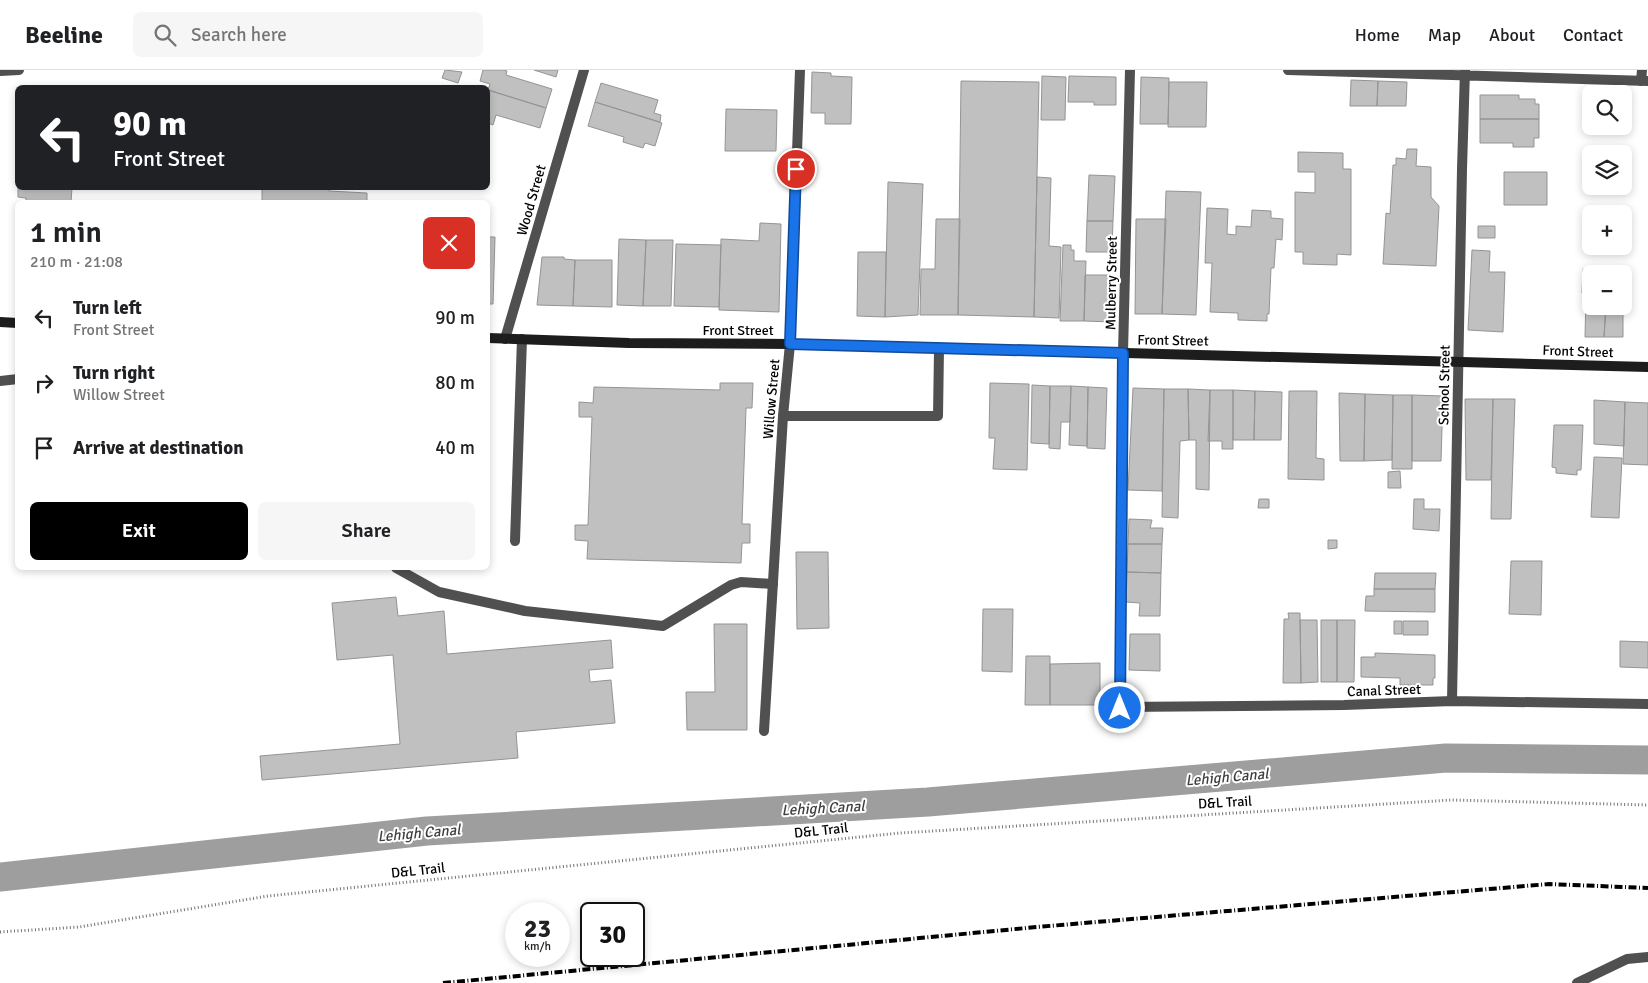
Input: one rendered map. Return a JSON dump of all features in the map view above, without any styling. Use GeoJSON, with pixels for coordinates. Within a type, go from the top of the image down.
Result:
{"type":"FeatureCollection","features":[{"type":"Feature","properties":{"kind":"main road"},"geometry":{"type":"LineString","coordinates":[[0,322],[15,323]]}},
{"type":"Feature","properties":{"kind":"main road","name":"Front Street"},"geometry":{"type":"LineString","coordinates":[[490,338],[629,343],[790,344],[1648,367]]}},
{"type":"Feature","properties":{"kind":"street"},"geometry":{"type":"LineString","coordinates":[[0,72],[19,70]]}},
{"type":"Feature","properties":{"kind":"street","name":"Wood Street"},"geometry":{"type":"LineString","coordinates":[[505,339],[584,70]]}},
{"type":"Feature","properties":{"kind":"street","name":"Willow Street"},"geometry":{"type":"LineString","coordinates":[[764,731],[783,416],[790,344],[800,70]]}},
{"type":"Feature","properties":{"kind":"street","name":"Mulberry Street"},"geometry":{"type":"LineString","coordinates":[[1120,708],[1123,353],[1130,70]]}},
{"type":"Feature","properties":{"kind":"street"},"geometry":{"type":"LineString","coordinates":[[1288,70],[1465,72],[1645,81],[1642,70]]}},
{"type":"Feature","properties":{"kind":"street","name":"School Street"},"geometry":{"type":"LineString","coordinates":[[1452,701],[1465,72]]}},
{"type":"Feature","properties":{"kind":"street"},"geometry":{"type":"LineString","coordinates":[[515,541],[522,339]]}},
{"type":"Feature","properties":{"kind":"street"},"geometry":{"type":"LineString","coordinates":[[783,416],[938,416],[939,349]]}},
{"type":"Feature","properties":{"kind":"street"},"geometry":{"type":"LineString","coordinates":[[0,381],[15,380]]}},
{"type":"Feature","properties":{"kind":"street"},"geometry":{"type":"LineString","coordinates":[[400,570],[439,592],[525,611],[663,626],[731,585],[741,582],[773,584]]}},
{"type":"Feature","properties":{"kind":"street","name":"Canal Street"},"geometry":{"type":"LineString","coordinates":[[1120,708],[1344,705],[1452,701],[1648,704]]}},
{"type":"Feature","properties":{"kind":"street"},"geometry":{"type":"LineString","coordinates":[[1577,983],[1627,960],[1648,957]]}},
{"type":"Feature","properties":{"kind":"path","name":"D&L Trail"},"geometry":{"type":"LineString","coordinates":[[0,932],[79,927],[268,896],[900,833],[1452,800],[1648,805]]}},
{"type":"Feature","properties":{"kind":"building"},"geometry":{"type":"Polygon","coordinates":[[[445,70],[462,72],[458,83],[442,78],[445,70]]]}},
{"type":"Feature","properties":{"kind":"building"},"geometry":{"type":"Polygon","coordinates":[[[483,70],[504,70],[507,71],[506,75],[552,89],[546,108],[490,91],[490,84],[480,81],[483,70]]]}},
{"type":"Feature","properties":{"kind":"building"},"geometry":{"type":"Polygon","coordinates":[[[534,70],[558,70],[556,77],[534,70]]]}},
{"type":"Feature","properties":{"kind":"building"},"geometry":{"type":"Polygon","coordinates":[[[812,72],[831,73],[831,76],[852,77],[851,124],[825,124],[825,113],[811,113],[812,72]]]}},
{"type":"Feature","properties":{"kind":"building"},"geometry":{"type":"Polygon","coordinates":[[[1042,76],[1066,77],[1065,120],[1041,120],[1042,76]]]}},
{"type":"Feature","properties":{"kind":"building"},"geometry":{"type":"Polygon","coordinates":[[[1069,76],[1116,77],[1116,105],[1094,105],[1094,102],[1068,102],[1069,76]]]}},
{"type":"Feature","properties":{"kind":"building"},"geometry":{"type":"Polygon","coordinates":[[[1141,77],[1169,78],[1168,124],[1140,124],[1141,77]]]}},
{"type":"Feature","properties":{"kind":"building"},"geometry":{"type":"Polygon","coordinates":[[[1351,80],[1378,81],[1377,106],[1350,106],[1351,80]]]}},
{"type":"Feature","properties":{"kind":"building"},"geometry":{"type":"Polygon","coordinates":[[[961,81],[1039,82],[1034,317],[958,315],[961,81]]]}},
{"type":"Feature","properties":{"kind":"building"},"geometry":{"type":"Polygon","coordinates":[[[1378,81],[1407,82],[1406,106],[1377,106],[1378,81]]]}},
{"type":"Feature","properties":{"kind":"building"},"geometry":{"type":"Polygon","coordinates":[[[1169,82],[1207,82],[1206,127],[1168,127],[1169,82]]]}},
{"type":"Feature","properties":{"kind":"building"},"geometry":{"type":"Polygon","coordinates":[[[601,83],[658,100],[654,113],[661,115],[660,122],[595,102],[601,83]]]}},
{"type":"Feature","properties":{"kind":"building"},"geometry":{"type":"Polygon","coordinates":[[[490,91],[546,108],[540,128],[496,115],[493,125],[490,124],[490,91]]]}},
{"type":"Feature","properties":{"kind":"building"},"geometry":{"type":"Polygon","coordinates":[[[1480,95],[1519,95],[1519,99],[1535,99],[1535,104],[1539,104],[1539,119],[1480,119],[1480,95]]]}},
{"type":"Feature","properties":{"kind":"building"},"geometry":{"type":"Polygon","coordinates":[[[595,102],[662,123],[655,146],[645,143],[643,148],[623,142],[624,137],[588,126],[595,102]]]}},
{"type":"Feature","properties":{"kind":"building"},"geometry":{"type":"Polygon","coordinates":[[[726,109],[777,110],[776,151],[725,151],[726,109]]]}},
{"type":"Feature","properties":{"kind":"building"},"geometry":{"type":"Polygon","coordinates":[[[1480,119],[1539,119],[1539,138],[1534,138],[1534,147],[1513,147],[1513,143],[1480,143],[1480,119]]]}},
{"type":"Feature","properties":{"kind":"building"},"geometry":{"type":"Polygon","coordinates":[[[1407,149],[1417,149],[1416,166],[1431,167],[1431,197],[1439,206],[1436,266],[1383,264],[1386,213],[1390,214],[1393,165],[1396,165],[1396,158],[1406,159],[1407,149]]]}},
{"type":"Feature","properties":{"kind":"building"},"geometry":{"type":"Polygon","coordinates":[[[1298,152],[1343,153],[1343,169],[1351,169],[1351,255],[1337,254],[1337,265],[1303,264],[1303,252],[1295,252],[1295,192],[1315,193],[1315,172],[1298,172],[1298,152]]]}},
{"type":"Feature","properties":{"kind":"building"},"geometry":{"type":"Polygon","coordinates":[[[1504,172],[1547,172],[1547,205],[1504,205],[1504,172]]]}},
{"type":"Feature","properties":{"kind":"building"},"geometry":{"type":"Polygon","coordinates":[[[1089,175],[1115,176],[1113,221],[1087,221],[1089,175]]]}},
{"type":"Feature","properties":{"kind":"building"},"geometry":{"type":"Polygon","coordinates":[[[1037,177],[1051,178],[1049,246],[1061,247],[1059,318],[1034,317],[1037,177]]]}},
{"type":"Feature","properties":{"kind":"building"},"geometry":{"type":"Polygon","coordinates":[[[888,182],[923,184],[918,315],[885,317],[888,182]]]}},
{"type":"Feature","properties":{"kind":"building"},"geometry":{"type":"Polygon","coordinates":[[[18,190],[72,190],[71,200],[26,200],[26,198],[18,197],[18,190]]]}},
{"type":"Feature","properties":{"kind":"building"},"geometry":{"type":"Polygon","coordinates":[[[262,190],[329,190],[367,193],[367,200],[262,200],[262,190]]]}},
{"type":"Feature","properties":{"kind":"building"},"geometry":{"type":"Polygon","coordinates":[[[1166,191],[1201,192],[1196,315],[1162,314],[1166,191]]]}},
{"type":"Feature","properties":{"kind":"building"},"geometry":{"type":"Polygon","coordinates":[[[1207,208],[1228,209],[1227,234],[1236,235],[1236,226],[1251,227],[1252,210],[1271,211],[1271,218],[1283,219],[1282,240],[1276,239],[1274,268],[1271,268],[1267,321],[1238,320],[1238,313],[1210,312],[1212,263],[1205,263],[1207,208]]]}},
{"type":"Feature","properties":{"kind":"building"},"geometry":{"type":"Polygon","coordinates":[[[936,219],[960,219],[958,315],[920,315],[921,269],[935,269],[936,219]]]}},
{"type":"Feature","properties":{"kind":"building"},"geometry":{"type":"Polygon","coordinates":[[[1136,219],[1166,219],[1162,314],[1135,314],[1136,219]]]}},
{"type":"Feature","properties":{"kind":"building"},"geometry":{"type":"Polygon","coordinates":[[[1087,221],[1113,221],[1112,252],[1086,252],[1087,221]]]}},
{"type":"Feature","properties":{"kind":"building"},"geometry":{"type":"Polygon","coordinates":[[[760,223],[781,224],[779,312],[719,310],[721,239],[759,241],[760,223]]]}},
{"type":"Feature","properties":{"kind":"building"},"geometry":{"type":"Polygon","coordinates":[[[1478,226],[1495,226],[1495,238],[1478,238],[1478,226]]]}},
{"type":"Feature","properties":{"kind":"building"},"geometry":{"type":"Polygon","coordinates":[[[490,237],[495,237],[493,304],[490,304],[490,237]]]}},
{"type":"Feature","properties":{"kind":"building"},"geometry":{"type":"Polygon","coordinates":[[[619,239],[646,240],[643,306],[617,305],[619,239]]]}},
{"type":"Feature","properties":{"kind":"building"},"geometry":{"type":"Polygon","coordinates":[[[646,240],[673,240],[671,306],[643,306],[646,240]]]}},
{"type":"Feature","properties":{"kind":"building"},"geometry":{"type":"Polygon","coordinates":[[[676,244],[721,245],[719,307],[674,306],[676,244]]]}},
{"type":"Feature","properties":{"kind":"building"},"geometry":{"type":"Polygon","coordinates":[[[1063,245],[1071,245],[1071,250],[1074,250],[1074,261],[1086,261],[1084,321],[1060,321],[1063,245]]]}},
{"type":"Feature","properties":{"kind":"building"},"geometry":{"type":"Polygon","coordinates":[[[1472,250],[1490,251],[1489,272],[1505,272],[1503,332],[1468,330],[1472,250]]]}},
{"type":"Feature","properties":{"kind":"building"},"geometry":{"type":"Polygon","coordinates":[[[858,252],[886,252],[885,317],[857,316],[858,252]]]}},
{"type":"Feature","properties":{"kind":"building"},"geometry":{"type":"Polygon","coordinates":[[[542,257],[564,257],[564,259],[575,260],[573,306],[537,305],[542,257]]]}},
{"type":"Feature","properties":{"kind":"building"},"geometry":{"type":"Polygon","coordinates":[[[575,260],[612,260],[612,307],[573,306],[575,260]]]}},
{"type":"Feature","properties":{"kind":"building"},"geometry":{"type":"Polygon","coordinates":[[[1085,275],[1113,275],[1112,322],[1084,321],[1085,275]]]}},
{"type":"Feature","properties":{"kind":"building"},"geometry":{"type":"Polygon","coordinates":[[[1586,315],[1605,315],[1604,337],[1585,337],[1586,315]]]}},
{"type":"Feature","properties":{"kind":"building"},"geometry":{"type":"Polygon","coordinates":[[[1605,315],[1623,315],[1623,337],[1604,337],[1605,315]]]}},
{"type":"Feature","properties":{"kind":"building"},"geometry":{"type":"Polygon","coordinates":[[[720,383],[753,383],[752,408],[746,408],[742,524],[750,524],[750,543],[742,543],[741,563],[587,559],[588,541],[575,540],[575,525],[588,525],[592,417],[579,417],[579,402],[593,403],[594,387],[720,390],[720,383]]]}},
{"type":"Feature","properties":{"kind":"building"},"geometry":{"type":"Polygon","coordinates":[[[990,383],[1029,384],[1027,470],[993,469],[995,438],[989,438],[990,383]]]}},
{"type":"Feature","properties":{"kind":"building"},"geometry":{"type":"Polygon","coordinates":[[[1032,385],[1050,386],[1049,444],[1031,443],[1032,385]]]}},
{"type":"Feature","properties":{"kind":"building"},"geometry":{"type":"Polygon","coordinates":[[[1050,386],[1071,386],[1070,422],[1061,422],[1060,449],[1049,448],[1050,386]]]}},
{"type":"Feature","properties":{"kind":"building"},"geometry":{"type":"Polygon","coordinates":[[[1071,386],[1088,387],[1087,446],[1069,445],[1071,386]]]}},
{"type":"Feature","properties":{"kind":"building"},"geometry":{"type":"Polygon","coordinates":[[[1088,387],[1107,388],[1105,449],[1087,448],[1088,387]]]}},
{"type":"Feature","properties":{"kind":"building"},"geometry":{"type":"Polygon","coordinates":[[[1133,388],[1164,389],[1162,491],[1128,490],[1133,388]]]}},
{"type":"Feature","properties":{"kind":"building"},"geometry":{"type":"Polygon","coordinates":[[[1164,389],[1188,389],[1189,440],[1180,441],[1178,518],[1162,517],[1164,389]]]}},
{"type":"Feature","properties":{"kind":"building"},"geometry":{"type":"Polygon","coordinates":[[[1188,389],[1210,390],[1209,490],[1196,489],[1196,440],[1189,440],[1188,389]]]}},
{"type":"Feature","properties":{"kind":"building"},"geometry":{"type":"Polygon","coordinates":[[[1210,390],[1233,390],[1233,449],[1222,449],[1222,441],[1208,441],[1210,390]]]}},
{"type":"Feature","properties":{"kind":"building"},"geometry":{"type":"Polygon","coordinates":[[[1233,390],[1255,391],[1254,440],[1233,440],[1233,390]]]}},
{"type":"Feature","properties":{"kind":"building"},"geometry":{"type":"Polygon","coordinates":[[[1255,391],[1282,392],[1281,440],[1254,440],[1255,391]]]}},
{"type":"Feature","properties":{"kind":"building"},"geometry":{"type":"Polygon","coordinates":[[[1289,391],[1317,391],[1316,458],[1324,459],[1324,480],[1288,479],[1289,391]]]}},
{"type":"Feature","properties":{"kind":"building"},"geometry":{"type":"Polygon","coordinates":[[[1339,393],[1365,394],[1364,461],[1340,461],[1339,393]]]}},
{"type":"Feature","properties":{"kind":"building"},"geometry":{"type":"Polygon","coordinates":[[[1365,394],[1393,395],[1392,460],[1364,461],[1365,394]]]}},
{"type":"Feature","properties":{"kind":"building"},"geometry":{"type":"Polygon","coordinates":[[[1393,395],[1412,395],[1412,469],[1392,469],[1393,395]]]}},
{"type":"Feature","properties":{"kind":"building"},"geometry":{"type":"Polygon","coordinates":[[[1412,395],[1443,396],[1441,461],[1412,461],[1412,395]]]}},
{"type":"Feature","properties":{"kind":"building"},"geometry":{"type":"Polygon","coordinates":[[[1465,399],[1493,399],[1491,480],[1466,480],[1465,399]]]}},
{"type":"Feature","properties":{"kind":"building"},"geometry":{"type":"Polygon","coordinates":[[[1493,399],[1515,399],[1511,519],[1491,519],[1493,399]]]}},
{"type":"Feature","properties":{"kind":"building"},"geometry":{"type":"Polygon","coordinates":[[[1594,400],[1625,402],[1624,446],[1594,444],[1594,400]]]}},
{"type":"Feature","properties":{"kind":"building"},"geometry":{"type":"Polygon","coordinates":[[[1625,402],[1648,403],[1648,465],[1623,464],[1625,402]]]}},
{"type":"Feature","properties":{"kind":"building"},"geometry":{"type":"Polygon","coordinates":[[[1554,425],[1583,425],[1581,470],[1577,470],[1577,475],[1556,473],[1556,468],[1552,467],[1554,425]]]}},
{"type":"Feature","properties":{"kind":"building"},"geometry":{"type":"Polygon","coordinates":[[[1594,457],[1622,458],[1619,518],[1591,517],[1594,457]]]}},
{"type":"Feature","properties":{"kind":"building"},"geometry":{"type":"Polygon","coordinates":[[[1400,471],[1401,488],[1388,488],[1388,472],[1400,471]]]}},
{"type":"Feature","properties":{"kind":"building"},"geometry":{"type":"Polygon","coordinates":[[[1259,499],[1269,499],[1269,508],[1258,508],[1259,499]]]}},
{"type":"Feature","properties":{"kind":"building"},"geometry":{"type":"Polygon","coordinates":[[[1414,499],[1424,499],[1424,509],[1440,509],[1439,531],[1413,529],[1414,499]]]}},
{"type":"Feature","properties":{"kind":"building"},"geometry":{"type":"Polygon","coordinates":[[[1129,519],[1152,520],[1150,528],[1163,528],[1162,544],[1128,544],[1129,519]]]}},
{"type":"Feature","properties":{"kind":"building"},"geometry":{"type":"Polygon","coordinates":[[[1328,540],[1337,540],[1337,548],[1328,549],[1328,540]]]}},
{"type":"Feature","properties":{"kind":"building"},"geometry":{"type":"Polygon","coordinates":[[[1128,544],[1162,544],[1161,573],[1127,572],[1128,544]]]}},
{"type":"Feature","properties":{"kind":"building"},"geometry":{"type":"Polygon","coordinates":[[[796,552],[828,552],[829,628],[797,629],[796,552]]]}},
{"type":"Feature","properties":{"kind":"building"},"geometry":{"type":"Polygon","coordinates":[[[1511,561],[1542,561],[1541,615],[1509,614],[1511,561]]]}},
{"type":"Feature","properties":{"kind":"building"},"geometry":{"type":"Polygon","coordinates":[[[1127,572],[1161,573],[1160,616],[1139,616],[1140,603],[1126,602],[1127,572]]]}},
{"type":"Feature","properties":{"kind":"building"},"geometry":{"type":"Polygon","coordinates":[[[1375,573],[1436,573],[1435,589],[1374,589],[1375,573]]]}},
{"type":"Feature","properties":{"kind":"building"},"geometry":{"type":"Polygon","coordinates":[[[1374,589],[1435,589],[1435,612],[1365,611],[1366,596],[1374,596],[1374,589]]]}},
{"type":"Feature","properties":{"kind":"building"},"geometry":{"type":"Polygon","coordinates":[[[396,597],[398,616],[444,611],[447,654],[611,640],[613,668],[589,670],[590,682],[611,680],[615,723],[516,732],[518,758],[262,780],[260,756],[400,744],[393,655],[337,660],[332,603],[396,597]]]}},
{"type":"Feature","properties":{"kind":"building"},"geometry":{"type":"Polygon","coordinates":[[[983,609],[1013,609],[1012,672],[982,671],[983,609]]]}},
{"type":"Feature","properties":{"kind":"building"},"geometry":{"type":"Polygon","coordinates":[[[1288,613],[1300,613],[1301,683],[1283,683],[1284,619],[1289,619],[1288,613]]]}},
{"type":"Feature","properties":{"kind":"building"},"geometry":{"type":"Polygon","coordinates":[[[1300,620],[1317,620],[1318,682],[1301,683],[1300,620]]]}},
{"type":"Feature","properties":{"kind":"building"},"geometry":{"type":"Polygon","coordinates":[[[1321,620],[1337,620],[1337,682],[1321,682],[1321,620]]]}},
{"type":"Feature","properties":{"kind":"building"},"geometry":{"type":"Polygon","coordinates":[[[1337,620],[1355,620],[1354,682],[1337,682],[1337,620]]]}},
{"type":"Feature","properties":{"kind":"building"},"geometry":{"type":"Polygon","coordinates":[[[1394,621],[1402,621],[1402,634],[1394,634],[1394,621]]]}},
{"type":"Feature","properties":{"kind":"building"},"geometry":{"type":"Polygon","coordinates":[[[1403,621],[1428,621],[1428,635],[1403,635],[1403,621]]]}},
{"type":"Feature","properties":{"kind":"building"},"geometry":{"type":"Polygon","coordinates":[[[714,624],[747,624],[747,730],[687,730],[686,692],[715,692],[714,624]]]}},
{"type":"Feature","properties":{"kind":"building"},"geometry":{"type":"Polygon","coordinates":[[[1130,634],[1160,634],[1160,671],[1129,670],[1130,634]]]}},
{"type":"Feature","properties":{"kind":"building"},"geometry":{"type":"Polygon","coordinates":[[[1620,641],[1648,642],[1648,668],[1620,667],[1620,641]]]}},
{"type":"Feature","properties":{"kind":"building"},"geometry":{"type":"Polygon","coordinates":[[[1375,653],[1435,655],[1435,678],[1433,678],[1433,685],[1400,685],[1400,678],[1361,677],[1361,657],[1375,657],[1375,653]]]}},
{"type":"Feature","properties":{"kind":"building"},"geometry":{"type":"Polygon","coordinates":[[[1026,656],[1050,656],[1050,705],[1025,705],[1026,656]]]}},
{"type":"Feature","properties":{"kind":"building"},"geometry":{"type":"Polygon","coordinates":[[[1100,663],[1100,705],[1050,705],[1050,664],[1100,663]]]}},
{"type":"Feature","properties":{"kind":"waterway","name":"Lehigh Canal"},"geometry":{"type":"LineString","coordinates":[[0,877],[427,831],[928,802],[1446,758],[1648,760]]}},
{"type":"Feature","properties":{"kind":"railway"},"geometry":{"type":"LineString","coordinates":[[443,983],[1037,927],[1549,884],[1648,888]]}},
{"type":"Feature","properties":{"kind":"route"},"geometry":{"type":"LineString","coordinates":[[796,169],[790,344],[1123,353],[1120,708]]}}]}
